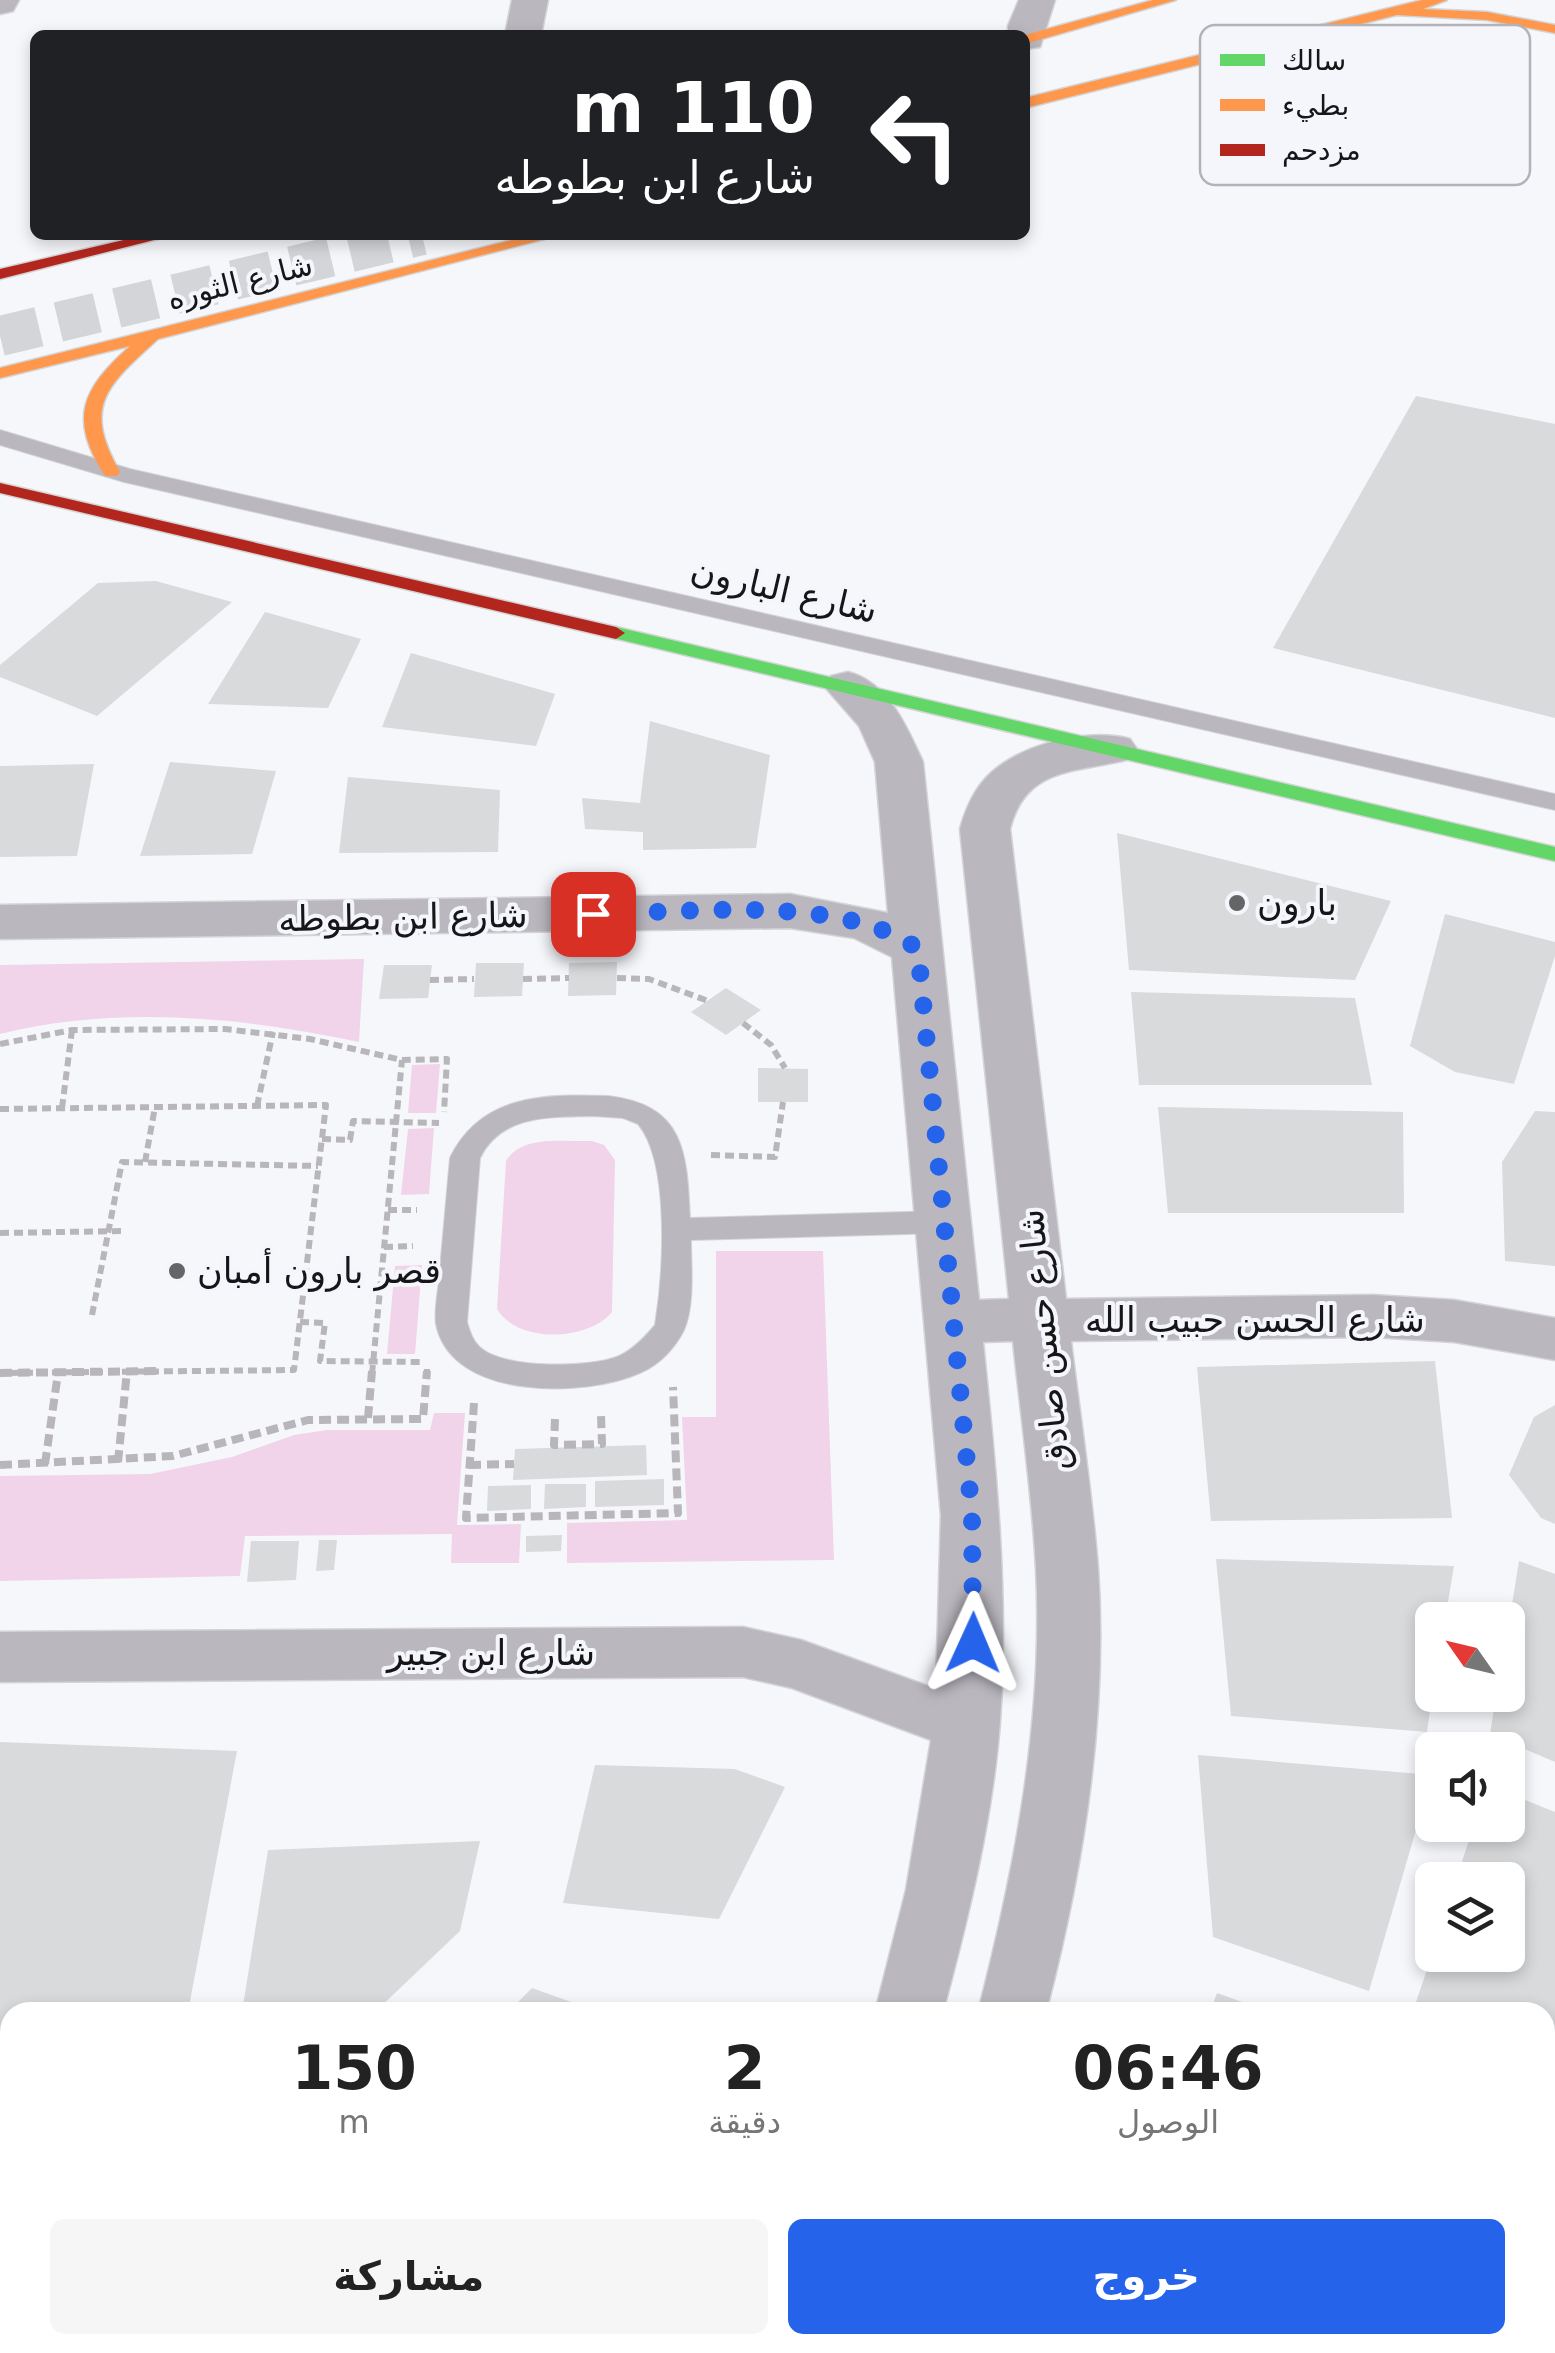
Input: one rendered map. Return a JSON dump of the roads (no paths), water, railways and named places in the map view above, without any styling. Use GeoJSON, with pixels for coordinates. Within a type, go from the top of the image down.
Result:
{"type":"FeatureCollection","features":[{"type":"Feature","properties":{"kind":"main road"},"geometry":{"type":"LineString","coordinates":[[1341,25],[1440,0]]}},
{"type":"Feature","properties":{"kind":"main road"},"geometry":{"type":"LineString","coordinates":[[1030,38],[1149,2]]}},
{"type":"Feature","properties":{"kind":"main road"},"geometry":{"type":"LineString","coordinates":[[1394,12],[1488,16],[1555,29]]}},
{"type":"Feature","properties":{"kind":"main road"},"geometry":{"type":"LineString","coordinates":[[1030,102],[1200,60]]}},
{"type":"Feature","properties":{"kind":"main road","name":"شارع الثوره"},"geometry":{"type":"LineString","coordinates":[[0,274],[145,240]]}},
{"type":"Feature","properties":{"kind":"main road","name":"شارع الثوره"},"geometry":{"type":"LineString","coordinates":[[0,373],[532,240]]}},
{"type":"Feature","properties":{"kind":"main road"},"geometry":{"type":"LineString","coordinates":[[111,472],[90,441],[90,408],[108,375],[151,335]]}},
{"type":"Feature","properties":{"kind":"main road"},"geometry":{"type":"LineString","coordinates":[[0,488],[1555,854]]}},
{"type":"Feature","properties":{"kind":"street"},"geometry":{"type":"LineString","coordinates":[[524,30],[530,0]]}},
{"type":"Feature","properties":{"kind":"street"},"geometry":{"type":"LineString","coordinates":[[1026,30],[1037,0]]}},
{"type":"Feature","properties":{"kind":"street"},"geometry":{"type":"LineString","coordinates":[[848,686],[882,721],[899,762],[974,1565],[968,1722],[945,1872],[912,2002]]}},
{"type":"Feature","properties":{"kind":"street","name":"شارع حسن صادق"},"geometry":{"type":"LineString","coordinates":[[1014,2002],[1048,1850],[1068,1676],[1065,1534],[986,818],[997,795],[1030,768],[1060,756],[1113,749]]}},
{"type":"Feature","properties":{"kind":"street","name":"شارع ابن بطوطه"},"geometry":{"type":"LineString","coordinates":[[0,922],[790,911],[866,923],[918,949]]}},
{"type":"Feature","properties":{"kind":"street","name":"شارع الحسن حبيب الله"},"geometry":{"type":"LineString","coordinates":[[953,1321],[1400,1317],[1480,1325],[1555,1339]]}},
{"type":"Feature","properties":{"kind":"street","name":"شارع ابن جبير"},"geometry":{"type":"LineString","coordinates":[[0,1657],[743,1652],[807,1664],[912,1712],[968,1722]]}},
{"type":"Feature","properties":{"kind":"lane","name":"شارع البارون"},"geometry":{"type":"LineString","coordinates":[[0,436],[111,472],[1555,802]]}},
{"type":"Feature","properties":{"kind":"lane"},"geometry":{"type":"LineString","coordinates":[[536,1108],[613,1108],[651,1118],[663,1130],[670,1154],[675,1229],[671,1326],[643,1358],[601,1373],[518,1373],[477,1362],[457,1341],[451,1322],[466,1158],[472,1140],[488,1124],[510,1113],[536,1108]]}},
{"type":"Feature","properties":{"kind":"lane"},"geometry":{"type":"LineString","coordinates":[[675,1229],[944,1222]]}},
{"type":"Feature","properties":{"kind":"tunnel"},"geometry":{"type":"LineString","coordinates":[[0,336],[401,240]]}},
{"type":"Feature","properties":{"kind":"place","name":"بارون"},"geometry":{"type":"Point","coordinates":[1237,903]}},
{"type":"Feature","properties":{"kind":"place","name":"قصر بارون أمبان"},"geometry":{"type":"Point","coordinates":[177,1271]}}]}
